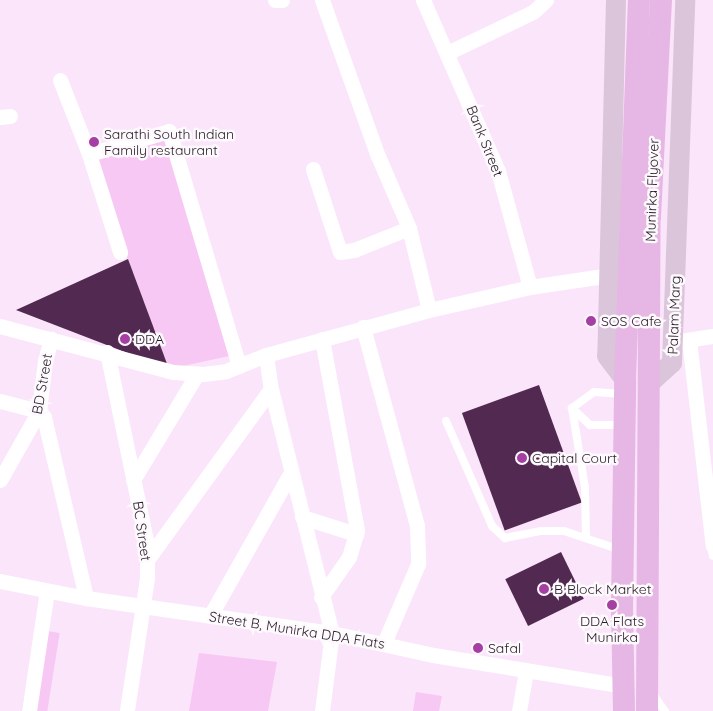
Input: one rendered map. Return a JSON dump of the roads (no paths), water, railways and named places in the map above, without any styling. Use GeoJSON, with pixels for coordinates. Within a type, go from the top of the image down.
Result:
{"type":"FeatureCollection","features":[{"type":"Feature","properties":{"kind":"main road"},"geometry":{"type":"LineString","coordinates":[[616,0],[607,356],[625,387],[624,711]]}},
{"type":"Feature","properties":{"kind":"main road","name":"Munirka Flyover"},"geometry":{"type":"LineString","coordinates":[[625,387],[639,0]]}},
{"type":"Feature","properties":{"kind":"main road","name":"Munirka Flyover"},"geometry":{"type":"LineString","coordinates":[[652,381],[650,217],[661,0]]}},
{"type":"Feature","properties":{"kind":"main road","name":"Palam Marg"},"geometry":{"type":"LineString","coordinates":[[652,381],[672,363],[681,341],[684,0]]}},
{"type":"Feature","properties":{"kind":"main road"},"geometry":{"type":"LineString","coordinates":[[647,711],[652,381]]}},
{"type":"Feature","properties":{"kind":"street"},"geometry":{"type":"LineString","coordinates":[[275,0],[282,0]]}},
{"type":"Feature","properties":{"kind":"street"},"geometry":{"type":"LineString","coordinates":[[322,0],[378,156],[409,228],[429,310]]}},
{"type":"Feature","properties":{"kind":"street","name":"Bank Street"},"geometry":{"type":"LineString","coordinates":[[423,0],[448,53],[498,171],[530,287]]}},
{"type":"Feature","properties":{"kind":"street"},"geometry":{"type":"LineString","coordinates":[[448,53],[533,12],[546,0]]}},
{"type":"Feature","properties":{"kind":"street"},"geometry":{"type":"LineString","coordinates":[[60,80],[89,154],[120,252]]}},
{"type":"Feature","properties":{"kind":"street"},"geometry":{"type":"LineString","coordinates":[[89,154],[170,131],[239,366]]}},
{"type":"Feature","properties":{"kind":"street"},"geometry":{"type":"LineString","coordinates":[[313,169],[340,252],[354,250],[409,228]]}},
{"type":"Feature","properties":{"kind":"street"},"geometry":{"type":"LineString","coordinates":[[0,326],[107,352],[173,372],[197,374],[239,366],[266,355],[429,310],[530,287],[610,275]]}},
{"type":"Feature","properties":{"kind":"street"},"geometry":{"type":"LineString","coordinates":[[363,327],[417,526],[418,564],[384,643]]}},
{"type":"Feature","properties":{"kind":"street"},"geometry":{"type":"LineString","coordinates":[[712,549],[681,341],[713,336]]}},
{"type":"Feature","properties":{"kind":"street","name":"BD Street"},"geometry":{"type":"LineString","coordinates":[[0,480],[39,411],[45,361],[51,339]]}},
{"type":"Feature","properties":{"kind":"street"},"geometry":{"type":"LineString","coordinates":[[321,597],[349,557],[356,534],[322,339]]}},
{"type":"Feature","properties":{"kind":"street","name":"BC Street"},"geometry":{"type":"LineString","coordinates":[[107,352],[143,522],[147,560],[144,605],[128,711]]}},
{"type":"Feature","properties":{"kind":"street"},"geometry":{"type":"LineString","coordinates":[[266,355],[271,389],[321,597],[332,633],[322,711]]}},
{"type":"Feature","properties":{"kind":"street"},"geometry":{"type":"LineString","coordinates":[[133,480],[197,374]]}},
{"type":"Feature","properties":{"kind":"street"},"geometry":{"type":"LineString","coordinates":[[147,560],[271,389]]}},
{"type":"Feature","properties":{"kind":"street"},"geometry":{"type":"LineString","coordinates":[[0,401],[39,411],[48,428],[86,598]]}},
{"type":"Feature","properties":{"kind":"street"},"geometry":{"type":"LineString","coordinates":[[210,616],[291,472]]}},
{"type":"Feature","properties":{"kind":"street"},"geometry":{"type":"LineString","coordinates":[[302,517],[356,534]]}},
{"type":"Feature","properties":{"kind":"street","name":"Street B, Munirka DDA Flats"},"geometry":{"type":"LineString","coordinates":[[0,581],[86,598],[332,633],[526,671],[624,686]]}},
{"type":"Feature","properties":{"kind":"street"},"geometry":{"type":"LineString","coordinates":[[29,711],[47,591]]}},
{"type":"Feature","properties":{"kind":"street"},"geometry":{"type":"LineString","coordinates":[[520,711],[526,671]]}},
{"type":"Feature","properties":{"kind":"lane"},"geometry":{"type":"LineString","coordinates":[[572,408],[594,392],[625,387]]}},
{"type":"Feature","properties":{"kind":"lane"},"geometry":{"type":"LineString","coordinates":[[572,408],[590,424],[625,425]]}},
{"type":"Feature","properties":{"kind":"lane"},"geometry":{"type":"LineString","coordinates":[[572,408],[584,478],[588,516],[586,537]]}},
{"type":"Feature","properties":{"kind":"lane"},"geometry":{"type":"LineString","coordinates":[[446,421],[498,532],[505,538],[556,530],[586,537],[623,550]]}},
{"type":"Feature","properties":{"kind":"lane"},"geometry":{"type":"LineString","coordinates":[[647,687],[665,711]]}},
{"type":"Feature","properties":{"kind":"place","name":"Sarathi South Indian Family restaurant"},"geometry":{"type":"Point","coordinates":[94,142]}},
{"type":"Feature","properties":{"kind":"place","name":"SOS Cafe"},"geometry":{"type":"Point","coordinates":[591,321]}},
{"type":"Feature","properties":{"kind":"place","name":"DDA"},"geometry":{"type":"Point","coordinates":[125,339]}},
{"type":"Feature","properties":{"kind":"place","name":"Capital Court"},"geometry":{"type":"Point","coordinates":[522,458]}},
{"type":"Feature","properties":{"kind":"place","name":"B Block Market"},"geometry":{"type":"Point","coordinates":[544,589]}},
{"type":"Feature","properties":{"kind":"place","name":"DDA Flats Munirka"},"geometry":{"type":"Point","coordinates":[612,605]}},
{"type":"Feature","properties":{"kind":"place","name":"Safal"},"geometry":{"type":"Point","coordinates":[478,648]}}]}
